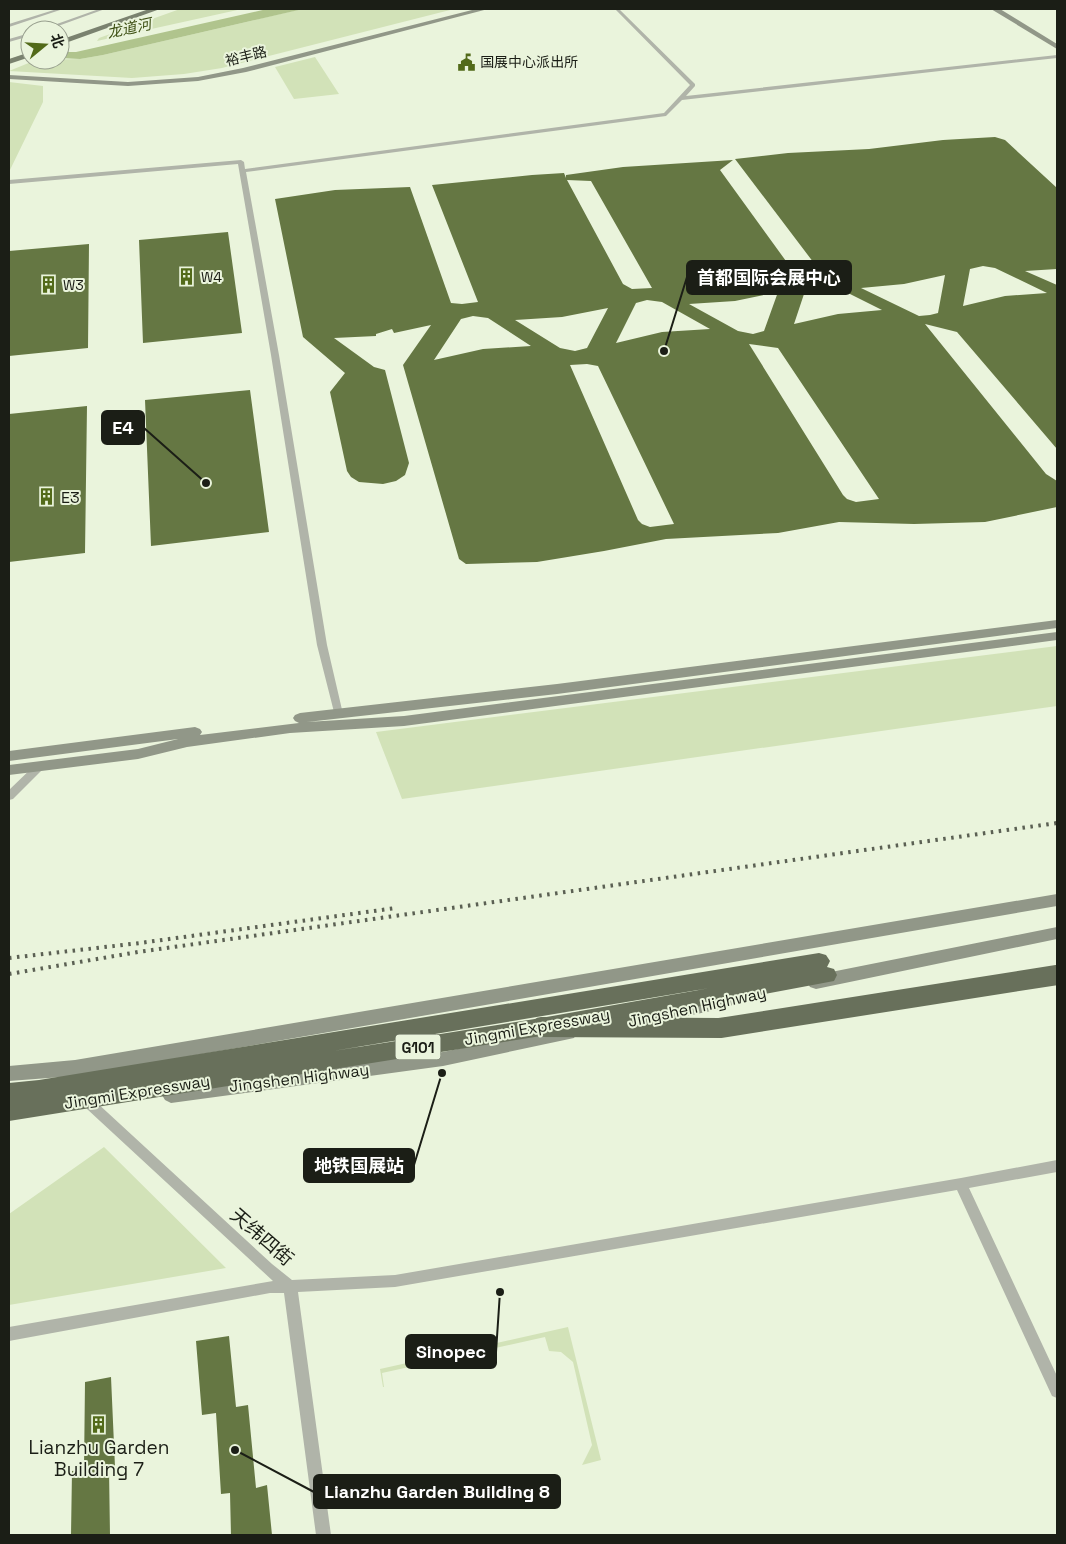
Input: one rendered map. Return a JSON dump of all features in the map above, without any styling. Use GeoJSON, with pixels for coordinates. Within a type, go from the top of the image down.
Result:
{"type":"FeatureCollection","features":[{"type":"Feature","properties":{"kind":"highway","name":"Jingmi Expressway"},"geometry":{"type":"LineString","coordinates":[[9,1111],[541,1028],[823,968]]}},
{"type":"Feature","properties":{"kind":"highway","name":"Jingmi Expressway"},"geometry":{"type":"LineString","coordinates":[[9,1092],[48,1088],[823,968]]}},
{"type":"Feature","properties":{"kind":"highway"},"geometry":{"type":"LineString","coordinates":[[541,1028],[720,1028],[1057,976]]}},
{"type":"Feature","properties":{"kind":"main road"},"geometry":{"type":"LineString","coordinates":[[70,33],[134,9]]}},
{"type":"Feature","properties":{"kind":"main road"},"geometry":{"type":"LineString","coordinates":[[70,39],[156,9]]}},
{"type":"Feature","properties":{"kind":"street"},"geometry":{"type":"LineString","coordinates":[[9,26],[61,9]]}},
{"type":"Feature","properties":{"kind":"street"},"geometry":{"type":"LineString","coordinates":[[70,20],[103,9]]}},
{"type":"Feature","properties":{"kind":"street","name":"裕丰路"},"geometry":{"type":"LineString","coordinates":[[9,75],[130,82],[197,76],[470,9]]}},
{"type":"Feature","properties":{"kind":"street","name":"裕丰路"},"geometry":{"type":"LineString","coordinates":[[9,75],[69,82],[128,84],[182,81],[243,70],[484,9]]}},
{"type":"Feature","properties":{"kind":"street"},"geometry":{"type":"LineString","coordinates":[[242,171],[666,114],[693,85],[617,9]]}},
{"type":"Feature","properties":{"kind":"street"},"geometry":{"type":"LineString","coordinates":[[995,9],[1057,47]]}},
{"type":"Feature","properties":{"kind":"street"},"geometry":{"type":"LineString","coordinates":[[1005,9],[1057,41]]}},
{"type":"Feature","properties":{"kind":"street"},"geometry":{"type":"LineString","coordinates":[[682,98],[1057,56]]}},
{"type":"Feature","properties":{"kind":"street"},"geometry":{"type":"LineString","coordinates":[[9,182],[241,162],[275,355],[322,645],[338,714]]}},
{"type":"Feature","properties":{"kind":"street"},"geometry":{"type":"LineString","coordinates":[[9,756],[338,714],[557,689],[1057,624]]}},
{"type":"Feature","properties":{"kind":"street"},"geometry":{"type":"LineString","coordinates":[[9,770],[138,754],[188,742],[290,728],[404,721],[1057,636]]}},
{"type":"Feature","properties":{"kind":"street"},"geometry":{"type":"LineString","coordinates":[[9,796],[40,766]]}},
{"type":"Feature","properties":{"kind":"street","name":"G101"},"geometry":{"type":"LineString","coordinates":[[9,1074],[74,1068],[1057,900]]}},
{"type":"Feature","properties":{"kind":"street","name":"Jingshen Highway"},"geometry":{"type":"LineString","coordinates":[[9,1117],[443,1059],[1057,933]]}},
{"type":"Feature","properties":{"kind":"street","name":"天纬四街"},"geometry":{"type":"LineString","coordinates":[[91,1105],[260,1261],[290,1286],[323,1535]]}},
{"type":"Feature","properties":{"kind":"street"},"geometry":{"type":"LineString","coordinates":[[9,1334],[270,1287],[394,1281],[1057,1166]]}},
{"type":"Feature","properties":{"kind":"street"},"geometry":{"type":"LineString","coordinates":[[961,1184],[1057,1392]]}},
{"type":"Feature","properties":{"kind":"shaded area"},"geometry":{"type":"Polygon","coordinates":[[[180,9],[242,9],[97,41],[99,38],[180,9]]]}},
{"type":"Feature","properties":{"kind":"shaded area","name":"龙道河"},"geometry":{"type":"Polygon","coordinates":[[[267,9],[303,9],[103,55],[80,59],[70,58],[70,52],[267,9]]]}},
{"type":"Feature","properties":{"kind":"shaded area"},"geometry":{"type":"Polygon","coordinates":[[[302,9],[454,9],[222,68],[184,74],[132,78],[9,71],[20,67],[20,70],[70,70],[70,59],[103,55],[302,9]]]}},
{"type":"Feature","properties":{"kind":"shaded area"},"geometry":{"type":"Polygon","coordinates":[[[315,57],[339,94],[294,99],[275,67],[315,57]]]}},
{"type":"Feature","properties":{"kind":"shaded area"},"geometry":{"type":"Polygon","coordinates":[[[9,82],[43,86],[43,102],[9,172],[9,82]]]}},
{"type":"Feature","properties":{"kind":"shaded area"},"geometry":{"type":"Polygon","coordinates":[[[1057,646],[1057,706],[402,799],[376,732],[1057,646]]]}},
{"type":"Feature","properties":{"kind":"shaded area"},"geometry":{"type":"Polygon","coordinates":[[[104,1147],[226,1268],[9,1305],[9,1214],[104,1147]]]}},
{"type":"Feature","properties":{"kind":"shaded area"},"geometry":{"type":"Polygon","coordinates":[[[568,1327],[601,1460],[582,1465],[592,1445],[573,1362],[561,1352],[549,1351],[545,1337],[382,1373],[383,1387],[380,1369],[568,1327]]]}},
{"type":"Feature","properties":{"kind":"building"},"geometry":{"type":"Polygon","coordinates":[[[995,137],[1005,140],[1057,188],[1057,269],[1025,271],[1057,285],[1057,449],[957,332],[925,324],[1046,474],[1057,481],[1057,507],[985,522],[914,524],[839,522],[778,533],[666,539],[537,562],[466,564],[459,559],[403,365],[431,325],[394,333],[392,329],[376,334],[376,336],[334,338],[374,367],[385,370],[409,463],[405,475],[396,481],[383,484],[359,482],[351,477],[347,471],[330,392],[345,373],[303,337],[275,199],[335,190],[410,187],[451,303],[462,304],[478,302],[432,185],[564,173],[566,178],[566,175],[623,167],[733,160],[720,170],[791,268],[797,272],[823,275],[735,159],[788,153],[869,149],[943,140],[995,137]],[[567,180],[623,284],[632,289],[652,288],[591,181],[567,180]],[[983,266],[970,269],[963,306],[1005,296],[1047,293],[995,268],[983,266]],[[945,275],[904,284],[861,288],[919,316],[930,315],[938,313],[945,275]],[[827,280],[807,285],[794,324],[838,314],[882,310],[830,284],[827,280]],[[778,292],[735,301],[689,304],[738,331],[753,334],[764,331],[778,292]],[[647,300],[636,303],[616,343],[662,332],[710,329],[662,302],[647,300]],[[608,308],[562,317],[515,320],[560,348],[575,351],[587,348],[608,308]],[[473,316],[461,319],[434,360],[483,349],[531,346],[488,318],[473,316]],[[749,344],[843,495],[847,499],[856,502],[879,499],[778,348],[749,344]],[[587,364],[570,365],[638,520],[650,527],[674,524],[598,366],[587,364]]]}},
{"type":"Feature","properties":{"kind":"building","name":"W4"},"geometry":{"type":"Polygon","coordinates":[[[228,232],[242,333],[143,343],[139,240],[228,232]]]}},
{"type":"Feature","properties":{"kind":"building","name":"W3"},"geometry":{"type":"Polygon","coordinates":[[[89,244],[88,348],[9,356],[9,251],[89,244]]]}},
{"type":"Feature","properties":{"kind":"building"},"geometry":{"type":"Polygon","coordinates":[[[250,390],[269,532],[151,546],[145,400],[250,390]]]}},
{"type":"Feature","properties":{"kind":"building","name":"E3"},"geometry":{"type":"Polygon","coordinates":[[[87,406],[85,553],[9,562],[9,414],[87,406]]]}},
{"type":"Feature","properties":{"kind":"building"},"geometry":{"type":"Polygon","coordinates":[[[229,1336],[236,1407],[248,1405],[256,1488],[267,1485],[272,1535],[231,1535],[230,1493],[221,1494],[216,1413],[202,1415],[196,1341],[229,1336]]]}},
{"type":"Feature","properties":{"kind":"building","name":"Lianzhu Garden Building 7"},"geometry":{"type":"Polygon","coordinates":[[[111,1377],[115,1467],[109,1468],[110,1535],[71,1535],[72,1471],[84,1469],[85,1382],[111,1377]]]}},
{"type":"Feature","properties":{"kind":"railway"},"geometry":{"type":"LineString","coordinates":[[9,974],[138,952],[1057,823]]}},
{"type":"Feature","properties":{"kind":"railway"},"geometry":{"type":"LineString","coordinates":[[9,958],[140,943],[396,908]]}},
{"type":"Feature","properties":{"kind":"place","name":"国展中心派出所"},"geometry":{"type":"Point","coordinates":[466,62]}},
{"type":"Feature","properties":{"kind":"place","name":"W4"},"geometry":{"type":"Point","coordinates":[187,277]}},
{"type":"Feature","properties":{"kind":"place","name":"W3"},"geometry":{"type":"Point","coordinates":[49,285]}},
{"type":"Feature","properties":{"kind":"place","name":"首都国际会展中心"},"geometry":{"type":"Point","coordinates":[664,351]}},
{"type":"Feature","properties":{"kind":"place","name":"E4"},"geometry":{"type":"Point","coordinates":[206,483]}},
{"type":"Feature","properties":{"kind":"place","name":"E3"},"geometry":{"type":"Point","coordinates":[47,497]}},
{"type":"Feature","properties":{"kind":"place","name":"地铁国展站"},"geometry":{"type":"Point","coordinates":[442,1073]}},
{"type":"Feature","properties":{"kind":"place","name":"Sinopec"},"geometry":{"type":"Point","coordinates":[500,1292]}},
{"type":"Feature","properties":{"kind":"place","name":"Lianzhu Garden Building 7"},"geometry":{"type":"Point","coordinates":[99,1424]}},
{"type":"Feature","properties":{"kind":"place","name":"Lianzhu Garden Building 8"},"geometry":{"type":"Point","coordinates":[235,1450]}}]}
